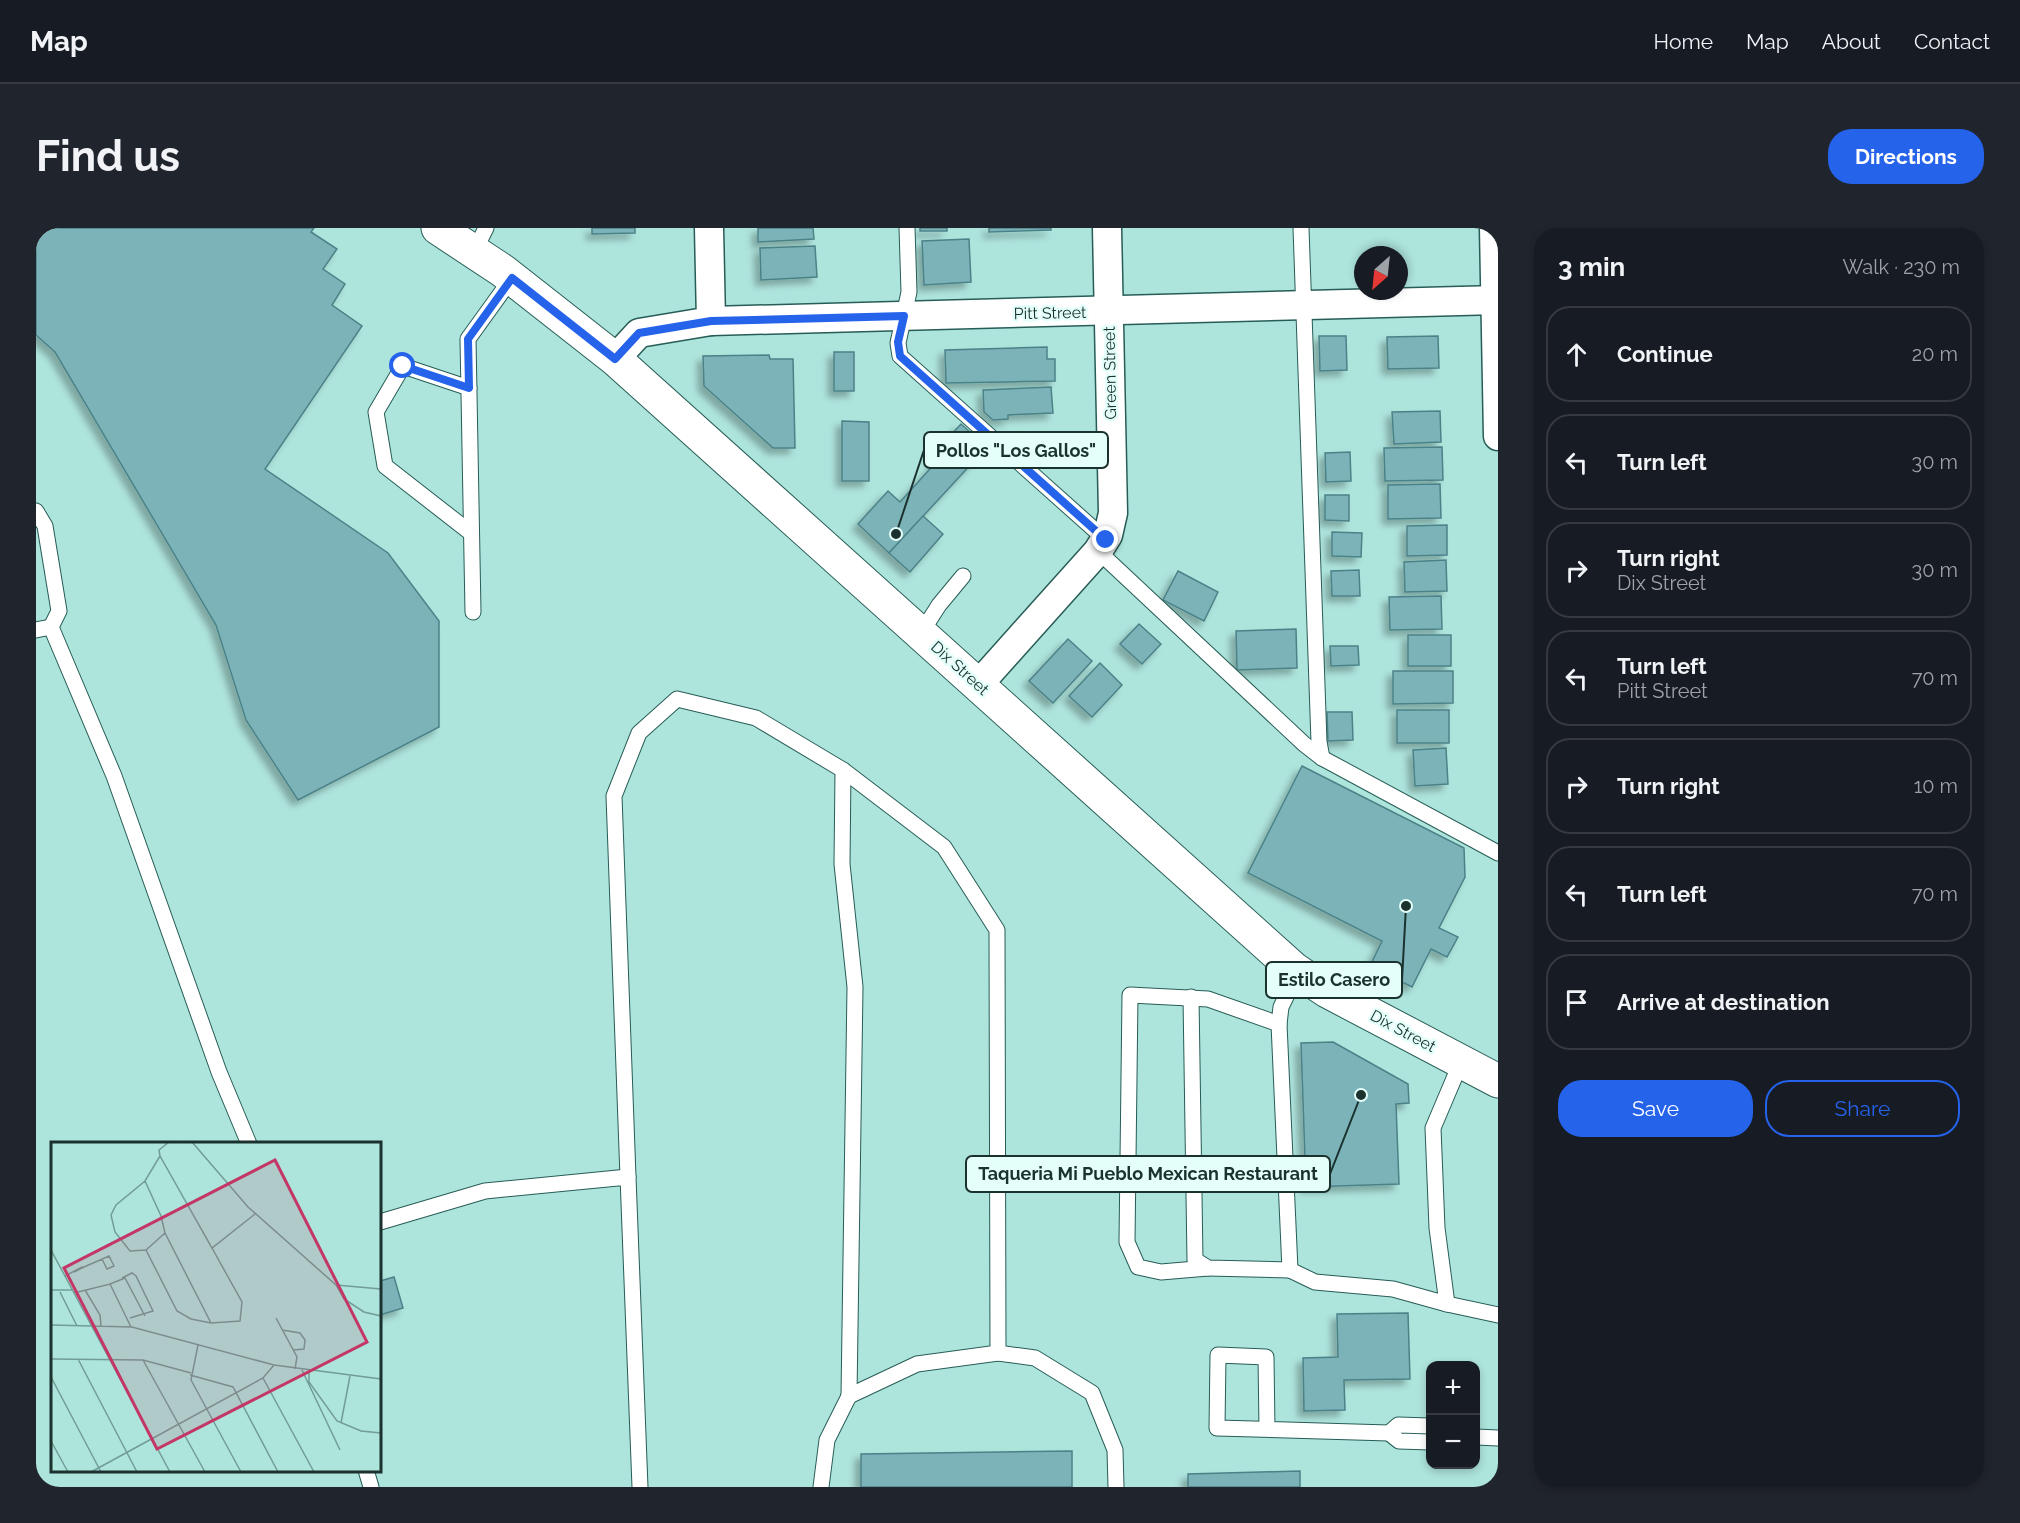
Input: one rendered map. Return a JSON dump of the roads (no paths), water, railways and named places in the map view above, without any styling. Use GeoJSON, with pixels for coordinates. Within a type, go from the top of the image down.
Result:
{"type":"FeatureCollection","features":[{"type":"Feature","properties":{"kind":"street"},"geometry":{"type":"LineString","coordinates":[[709,228],[711,321]]}},
{"type":"Feature","properties":{"kind":"street","name":"Green Street"},"geometry":{"type":"LineString","coordinates":[[978,685],[1102,545],[1113,513],[1107,228]]}},
{"type":"Feature","properties":{"kind":"street"},"geometry":{"type":"LineString","coordinates":[[1494,228],[1498,436]]}},
{"type":"Feature","properties":{"kind":"street","name":"Dix Street"},"geometry":{"type":"LineString","coordinates":[[441,229],[480,240],[512,278],[615,359],[1299,972],[1327,991],[1498,1081]]}},
{"type":"Feature","properties":{"kind":"street","name":"Pitt Street"},"geometry":{"type":"LineString","coordinates":[[615,359],[639,333],[711,321],[1497,300]]}},
{"type":"Feature","properties":{"kind":"lane"},"geometry":{"type":"LineString","coordinates":[[907,228],[909,291],[898,342],[900,356],[1102,545],[1304,744],[1322,758],[1498,853]]}},
{"type":"Feature","properties":{"kind":"lane"},"geometry":{"type":"LineString","coordinates":[[1301,228],[1319,742],[1322,758]]}},
{"type":"Feature","properties":{"kind":"lane"},"geometry":{"type":"LineString","coordinates":[[473,612],[468,339],[512,278]]}},
{"type":"Feature","properties":{"kind":"lane"},"geometry":{"type":"LineString","coordinates":[[469,388],[403,366],[376,412],[385,466],[471,533]]}},
{"type":"Feature","properties":{"kind":"lane"},"geometry":{"type":"LineString","coordinates":[[36,511],[45,526],[59,611],[44,628],[114,776],[219,1072],[249,1142]]}},
{"type":"Feature","properties":{"kind":"lane"},"geometry":{"type":"LineString","coordinates":[[921,633],[939,605],[963,576]]}},
{"type":"Feature","properties":{"kind":"lane"},"geometry":{"type":"LineString","coordinates":[[640,1487],[614,796],[639,733],[677,699],[756,718],[843,770],[944,848],[997,930],[998,1353]]}},
{"type":"Feature","properties":{"kind":"lane"},"geometry":{"type":"LineString","coordinates":[[821,1487],[827,1440],[849,1396],[855,987],[842,864],[843,770]]}},
{"type":"Feature","properties":{"kind":"lane"},"geometry":{"type":"LineString","coordinates":[[1290,1270],[1279,1024],[1281,1007],[1299,972]]}},
{"type":"Feature","properties":{"kind":"lane"},"geometry":{"type":"LineString","coordinates":[[1279,1024],[1208,999],[1130,995],[1127,1242],[1138,1267],[1161,1272],[1208,1268],[1290,1270],[1315,1282],[1393,1288],[1447,1304],[1498,1315]]}},
{"type":"Feature","properties":{"kind":"lane"},"geometry":{"type":"LineString","coordinates":[[1191,997],[1195,1260],[1208,1268]]}},
{"type":"Feature","properties":{"kind":"lane"},"geometry":{"type":"LineString","coordinates":[[1447,1304],[1437,1228],[1433,1128],[1461,1062]]}},
{"type":"Feature","properties":{"kind":"lane"},"geometry":{"type":"LineString","coordinates":[[381,1222],[485,1191],[628,1177]]}},
{"type":"Feature","properties":{"kind":"lane"},"geometry":{"type":"LineString","coordinates":[[849,1396],[917,1364],[998,1353],[1035,1358],[1092,1393],[1115,1450],[1116,1487]]}},
{"type":"Feature","properties":{"kind":"lane"},"geometry":{"type":"LineString","coordinates":[[1267,1430],[1266,1357],[1218,1355],[1217,1428],[1267,1430],[1389,1433],[1399,1441],[1426,1442]]}},
{"type":"Feature","properties":{"kind":"lane"},"geometry":{"type":"LineString","coordinates":[[1389,1433],[1398,1425],[1426,1426]]}},
{"type":"Feature","properties":{"kind":"lane"},"geometry":{"type":"LineString","coordinates":[[1480,1437],[1498,1438]]}},
{"type":"Feature","properties":{"kind":"lane"},"geometry":{"type":"LineString","coordinates":[[367,1472],[371,1487]]}},
{"type":"Feature","properties":{"kind":"place","name":"Pollos \"Los Gallos\""},"geometry":{"type":"Point","coordinates":[896,534]}},
{"type":"Feature","properties":{"kind":"place","name":"Estilo Casero"},"geometry":{"type":"Point","coordinates":[1406,906]}},
{"type":"Feature","properties":{"kind":"place","name":"Taqueria Mi Pueblo Mexican Restaurant"},"geometry":{"type":"Point","coordinates":[1361,1095]}}]}
